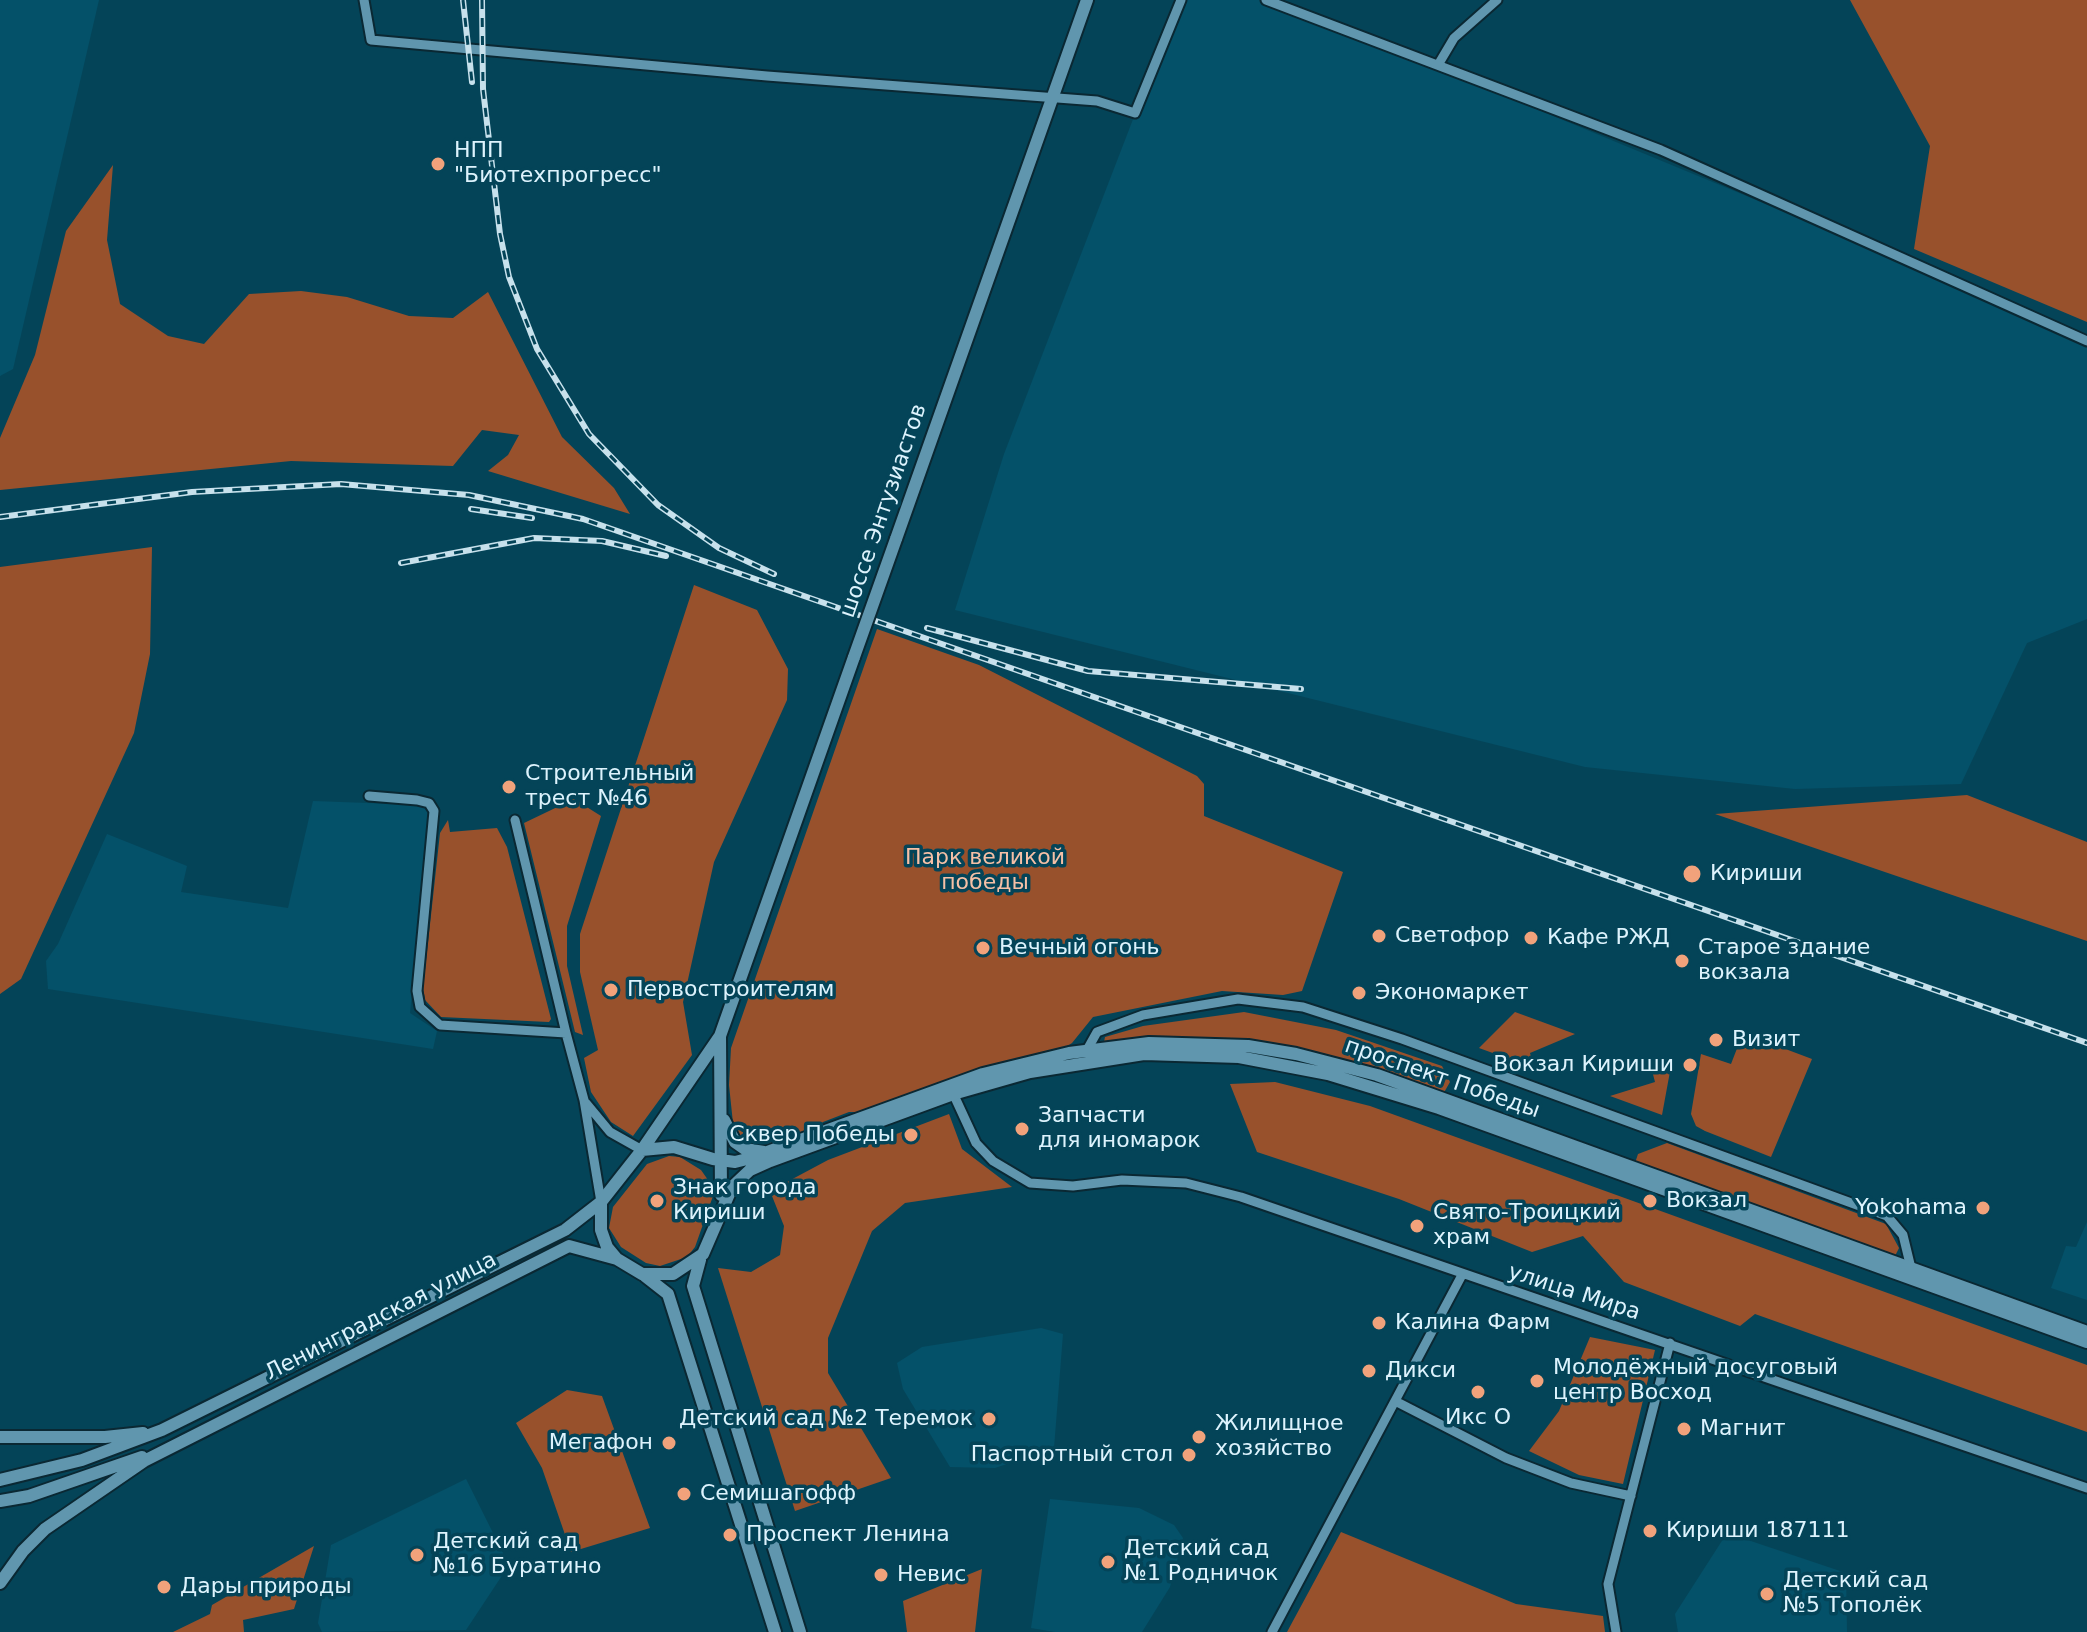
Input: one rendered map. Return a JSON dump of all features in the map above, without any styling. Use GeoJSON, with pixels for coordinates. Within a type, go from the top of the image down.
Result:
{"type":"FeatureCollection","features":[{"type":"Feature","properties":{"kind":"main road","name":"шоссе Энтузиастов"},"geometry":{"type":"LineString","coordinates":[[720,1036],[1087,0]]}},
{"type":"Feature","properties":{"kind":"main road"},"geometry":{"type":"LineString","coordinates":[[718,1220],[721,1195],[720,1036]]}},
{"type":"Feature","properties":{"kind":"main road"},"geometry":{"type":"LineString","coordinates":[[720,1036],[642,1150],[601,1202],[601,1230],[607,1247],[617,1259],[668,1294],[775,1632]]}},
{"type":"Feature","properties":{"kind":"main road","name":"проспект Победы"},"geometry":{"type":"LineString","coordinates":[[768,1156],[951,1089],[1087,1050],[1197,1042],[1248,1046],[1324,1060],[1600,1154],[2087,1332]]}},
{"type":"Feature","properties":{"kind":"main road","name":"проспект Победы"},"geometry":{"type":"LineString","coordinates":[[951,1089],[1030,1072],[1144,1054],[1239,1057],[1285,1064],[1439,1108],[2087,1342]]}},
{"type":"Feature","properties":{"kind":"main road"},"geometry":{"type":"LineString","coordinates":[[721,1111],[735,1142],[745,1149],[768,1156]]}},
{"type":"Feature","properties":{"kind":"main road"},"geometry":{"type":"LineString","coordinates":[[642,1150],[674,1147],[700,1157],[735,1162],[768,1156]]}},
{"type":"Feature","properties":{"kind":"main road"},"geometry":{"type":"LineString","coordinates":[[768,1156],[732,1187],[703,1254],[693,1286],[800,1632]]}},
{"type":"Feature","properties":{"kind":"main road"},"geometry":{"type":"LineString","coordinates":[[700,1157],[713,1173],[721,1195]]}},
{"type":"Feature","properties":{"kind":"main road","name":"Ленинградская улица"},"geometry":{"type":"LineString","coordinates":[[162,1430],[565,1230],[601,1202]]}},
{"type":"Feature","properties":{"kind":"main road","name":"Ленинградская улица"},"geometry":{"type":"LineString","coordinates":[[168,1448],[569,1246],[617,1259]]}},
{"type":"Feature","properties":{"kind":"main road"},"geometry":{"type":"LineString","coordinates":[[642,1274],[673,1274],[703,1254]]}},
{"type":"Feature","properties":{"kind":"main road"},"geometry":{"type":"LineString","coordinates":[[0,1437],[105,1437],[162,1430]]}},
{"type":"Feature","properties":{"kind":"main road"},"geometry":{"type":"LineString","coordinates":[[0,1480],[82,1460],[162,1430]]}},
{"type":"Feature","properties":{"kind":"main road"},"geometry":{"type":"LineString","coordinates":[[0,1501],[67,1484],[168,1448]]}},
{"type":"Feature","properties":{"kind":"main road"},"geometry":{"type":"LineString","coordinates":[[0,1583],[23,1551],[45,1529],[168,1448]]}},
{"type":"Feature","properties":{"kind":"street"},"geometry":{"type":"LineString","coordinates":[[364,0],[371,40],[1097,101],[1135,113],[1181,0]]}},
{"type":"Feature","properties":{"kind":"street"},"geometry":{"type":"LineString","coordinates":[[1266,0],[1661,150],[2087,341]]}},
{"type":"Feature","properties":{"kind":"street"},"geometry":{"type":"LineString","coordinates":[[1438,65],[1454,38],[1497,0]]}},
{"type":"Feature","properties":{"kind":"street"},"geometry":{"type":"LineString","coordinates":[[369,796],[417,800],[429,803],[434,811],[417,991],[420,1007],[429,1018],[440,1025],[566,1033]]}},
{"type":"Feature","properties":{"kind":"street"},"geometry":{"type":"LineString","coordinates":[[515,820],[584,1100],[601,1202]]}},
{"type":"Feature","properties":{"kind":"street"},"geometry":{"type":"LineString","coordinates":[[1087,1050],[1097,1032],[1143,1015],[1238,999],[1303,1007],[1445,1054],[1887,1216],[1903,1235],[1911,1268]]}},
{"type":"Feature","properties":{"kind":"street","name":"улица Мира"},"geometry":{"type":"LineString","coordinates":[[951,1089],[976,1143],[993,1161],[1030,1183],[1073,1186],[1122,1180],[1186,1183],[1241,1197],[2087,1488]]}},
{"type":"Feature","properties":{"kind":"street"},"geometry":{"type":"LineString","coordinates":[[584,1100],[610,1132],[642,1150]]}},
{"type":"Feature","properties":{"kind":"street"},"geometry":{"type":"LineString","coordinates":[[1272,1632],[1462,1275]]}},
{"type":"Feature","properties":{"kind":"street"},"geometry":{"type":"LineString","coordinates":[[1616,1632],[1608,1584],[1670,1343]]}},
{"type":"Feature","properties":{"kind":"street"},"geometry":{"type":"LineString","coordinates":[[1397,1402],[1506,1458],[1571,1483],[1631,1496]]}},
{"type":"Feature","properties":{"kind":"shaded area"},"geometry":{"type":"Polygon","coordinates":[[[0,0],[99,0],[13,369],[0,376],[0,0]]]}},
{"type":"Feature","properties":{"kind":"shaded area"},"geometry":{"type":"Polygon","coordinates":[[[1179,0],[1273,0],[2087,337],[2087,619],[2027,643],[1961,784],[1795,789],[1585,767],[955,610],[1004,454],[1179,0]]]}},
{"type":"Feature","properties":{"kind":"shaded area"},"geometry":{"type":"Polygon","coordinates":[[[313,801],[422,805],[429,814],[410,1013],[437,1031],[433,1049],[48,989],[46,961],[58,944],[107,834],[187,866],[181,892],[288,908],[313,801]]]}},
{"type":"Feature","properties":{"kind":"shaded area"},"geometry":{"type":"Polygon","coordinates":[[[2087,1222],[2087,1300],[2051,1288],[2066,1246],[2076,1247],[2087,1222]]]}},
{"type":"Feature","properties":{"kind":"shaded area","name":"Детский сад №2 Теремок"},"geometry":{"type":"Polygon","coordinates":[[[1041,1328],[1063,1334],[1054,1448],[995,1468],[950,1467],[903,1389],[897,1363],[922,1347],[1041,1328]]]}},
{"type":"Feature","properties":{"kind":"shaded area","name":"Детский сад №16 Буратино"},"geometry":{"type":"Polygon","coordinates":[[[466,1479],[509,1565],[466,1630],[322,1632],[318,1623],[331,1545],[466,1479]]]}},
{"type":"Feature","properties":{"kind":"shaded area","name":"Детский сад №1 Родничок"},"geometry":{"type":"Polygon","coordinates":[[[1050,1499],[1139,1508],[1174,1525],[1183,1538],[1170,1587],[1142,1632],[1055,1632],[1031,1628],[1050,1499]]]}},
{"type":"Feature","properties":{"kind":"shaded area","name":"Детский сад №5 Тополёк"},"geometry":{"type":"Polygon","coordinates":[[[1727,1533],[1846,1573],[1847,1632],[1678,1632],[1675,1614],[1727,1533]]]}},
{"type":"Feature","properties":{"kind":"green space"},"geometry":{"type":"Polygon","coordinates":[[[1850,0],[2087,0],[2087,322],[1914,249],[1930,146],[1850,0]]]}},
{"type":"Feature","properties":{"kind":"green space"},"geometry":{"type":"Polygon","coordinates":[[[113,165],[107,240],[120,304],[168,336],[204,344],[249,294],[301,291],[347,297],[409,316],[453,318],[488,292],[562,437],[614,488],[630,514],[488,471],[508,455],[519,435],[482,430],[453,466],[291,461],[0,490],[0,438],[35,355],[66,231],[113,165]]]}},
{"type":"Feature","properties":{"kind":"green space"},"geometry":{"type":"Polygon","coordinates":[[[152,547],[150,654],[134,733],[21,979],[0,994],[0,567],[152,547]]]}},
{"type":"Feature","properties":{"kind":"green space"},"geometry":{"type":"Polygon","coordinates":[[[694,585],[757,610],[788,669],[787,700],[714,862],[683,1002],[692,1055],[633,1136],[611,1122],[591,1092],[584,1058],[598,1050],[580,972],[580,934],[694,585]]]}},
{"type":"Feature","properties":{"kind":"green space","name":"Парк великой победы"},"geometry":{"type":"Polygon","coordinates":[[[877,629],[979,665],[1197,776],[1204,784],[1204,816],[1343,872],[1302,991],[1283,995],[1222,991],[1093,1017],[1072,1043],[1061,1050],[863,1112],[849,1112],[823,1122],[812,1132],[767,1147],[739,1135],[733,1123],[729,1085],[731,1048],[877,629]]]}},
{"type":"Feature","properties":{"kind":"green space"},"geometry":{"type":"Polygon","coordinates":[[[1967,795],[2087,842],[2087,941],[1715,814],[1967,795]]]}},
{"type":"Feature","properties":{"kind":"green space"},"geometry":{"type":"Polygon","coordinates":[[[574,799],[601,816],[567,926],[567,966],[583,1035],[575,1032],[524,823],[574,799]]]}},
{"type":"Feature","properties":{"kind":"green space"},"geometry":{"type":"Polygon","coordinates":[[[448,820],[450,832],[497,828],[507,847],[551,1019],[549,1022],[441,1017],[425,1000],[423,988],[440,833],[448,820]]]}},
{"type":"Feature","properties":{"kind":"green space"},"geometry":{"type":"Polygon","coordinates":[[[1244,1012],[1336,1030],[1442,1066],[1450,1082],[1442,1096],[1387,1073],[1174,1039],[1104,1042],[1105,1037],[1143,1026],[1244,1012]]]}},
{"type":"Feature","properties":{"kind":"green space"},"geometry":{"type":"Polygon","coordinates":[[[1515,1012],[1575,1034],[1530,1053],[1534,1068],[1479,1048],[1515,1012]]]}},
{"type":"Feature","properties":{"kind":"green space"},"geometry":{"type":"Polygon","coordinates":[[[1743,1033],[1812,1059],[1771,1157],[1705,1131],[1696,1126],[1691,1114],[1701,1054],[1731,1064],[1743,1033]]]}},
{"type":"Feature","properties":{"kind":"green space"},"geometry":{"type":"Polygon","coordinates":[[[1649,1059],[1671,1066],[1662,1115],[1610,1096],[1655,1082],[1649,1059]]]}},
{"type":"Feature","properties":{"kind":"green space"},"geometry":{"type":"Polygon","coordinates":[[[1275,1082],[1370,1106],[2087,1365],[2087,1432],[1755,1314],[1740,1326],[1624,1282],[1583,1236],[1532,1252],[1399,1199],[1257,1152],[1230,1084],[1275,1082]]]}},
{"type":"Feature","properties":{"kind":"green space"},"geometry":{"type":"Polygon","coordinates":[[[949,1114],[962,1149],[1012,1187],[905,1203],[872,1231],[828,1338],[828,1373],[891,1478],[795,1511],[718,1268],[751,1272],[780,1255],[784,1226],[770,1191],[828,1160],[949,1114]]]}},
{"type":"Feature","properties":{"kind":"green space"},"geometry":{"type":"Polygon","coordinates":[[[1667,1143],[1886,1224],[1899,1248],[1895,1256],[1635,1163],[1638,1154],[1667,1143]]]}},
{"type":"Feature","properties":{"kind":"green space"},"geometry":{"type":"Polygon","coordinates":[[[669,1156],[680,1157],[701,1170],[713,1187],[713,1196],[695,1247],[687,1257],[660,1266],[646,1263],[621,1247],[609,1228],[613,1207],[647,1164],[669,1156]]]}},
{"type":"Feature","properties":{"kind":"green space"},"geometry":{"type":"Polygon","coordinates":[[[1590,1337],[1655,1350],[1623,1484],[1579,1475],[1529,1451],[1559,1411],[1590,1337]]]}},
{"type":"Feature","properties":{"kind":"green space"},"geometry":{"type":"Polygon","coordinates":[[[567,1390],[602,1396],[650,1528],[571,1552],[542,1468],[516,1423],[567,1390]]]}},
{"type":"Feature","properties":{"kind":"green space"},"geometry":{"type":"Polygon","coordinates":[[[1341,1532],[1516,1604],[1603,1616],[1605,1632],[1287,1632],[1341,1532]]]}},
{"type":"Feature","properties":{"kind":"green space"},"geometry":{"type":"Polygon","coordinates":[[[314,1546],[294,1609],[243,1620],[244,1632],[173,1632],[210,1614],[212,1605],[314,1546]]]}},
{"type":"Feature","properties":{"kind":"green space"},"geometry":{"type":"Polygon","coordinates":[[[982,1569],[975,1632],[907,1632],[903,1601],[982,1569]]]}},
{"type":"Feature","properties":{"kind":"railway"},"geometry":{"type":"LineString","coordinates":[[463,0],[472,82]]}},
{"type":"Feature","properties":{"kind":"railway"},"geometry":{"type":"LineString","coordinates":[[482,0],[483,89],[500,234],[509,277],[537,349],[589,434],[658,505],[719,548],[774,574]]}},
{"type":"Feature","properties":{"kind":"railway"},"geometry":{"type":"LineString","coordinates":[[0,517],[192,492],[341,484],[469,495],[583,519],[2087,1043]]}},
{"type":"Feature","properties":{"kind":"railway"},"geometry":{"type":"LineString","coordinates":[[471,509],[532,518]]}},
{"type":"Feature","properties":{"kind":"railway"},"geometry":{"type":"LineString","coordinates":[[401,563],[534,538],[602,541],[666,556]]}},
{"type":"Feature","properties":{"kind":"railway"},"geometry":{"type":"LineString","coordinates":[[927,628],[1088,671],[1301,689]]}},
{"type":"Feature","properties":{"kind":"place","name":"НПП \"Биотехпрогресс\""},"geometry":{"type":"Point","coordinates":[438,164]}},
{"type":"Feature","properties":{"kind":"place","name":"Строительный трест №46"},"geometry":{"type":"Point","coordinates":[509,787]}},
{"type":"Feature","properties":{"kind":"place","name":"Кириши"},"geometry":{"type":"Point","coordinates":[1692,874]}},
{"type":"Feature","properties":{"kind":"place","name":"Светофор"},"geometry":{"type":"Point","coordinates":[1379,936]}},
{"type":"Feature","properties":{"kind":"place","name":"Кафе РЖД"},"geometry":{"type":"Point","coordinates":[1531,938]}},
{"type":"Feature","properties":{"kind":"place","name":"Вечный огонь"},"geometry":{"type":"Point","coordinates":[983,948]}},
{"type":"Feature","properties":{"kind":"place","name":"Старое здание вокзала"},"geometry":{"type":"Point","coordinates":[1682,961]}},
{"type":"Feature","properties":{"kind":"place","name":"Первостроителям"},"geometry":{"type":"Point","coordinates":[611,990]}},
{"type":"Feature","properties":{"kind":"place","name":"Экономаркет"},"geometry":{"type":"Point","coordinates":[1359,993]}},
{"type":"Feature","properties":{"kind":"place","name":"Визит"},"geometry":{"type":"Point","coordinates":[1716,1040]}},
{"type":"Feature","properties":{"kind":"place","name":"Вокзал Кириши"},"geometry":{"type":"Point","coordinates":[1690,1065]}},
{"type":"Feature","properties":{"kind":"place","name":"Запчасти для иномарок"},"geometry":{"type":"Point","coordinates":[1022,1129]}},
{"type":"Feature","properties":{"kind":"place","name":"Сквер Победы"},"geometry":{"type":"Point","coordinates":[911,1135]}},
{"type":"Feature","properties":{"kind":"place","name":"Знак города Кириши"},"geometry":{"type":"Point","coordinates":[657,1201]}},
{"type":"Feature","properties":{"kind":"place","name":"Вокзал"},"geometry":{"type":"Point","coordinates":[1650,1201]}},
{"type":"Feature","properties":{"kind":"place","name":"Yokohama"},"geometry":{"type":"Point","coordinates":[1983,1208]}},
{"type":"Feature","properties":{"kind":"place","name":"Свято-Троицкий храм"},"geometry":{"type":"Point","coordinates":[1417,1226]}},
{"type":"Feature","properties":{"kind":"place","name":"Калина Фарм"},"geometry":{"type":"Point","coordinates":[1379,1323]}},
{"type":"Feature","properties":{"kind":"place","name":"Дикси"},"geometry":{"type":"Point","coordinates":[1369,1371]}},
{"type":"Feature","properties":{"kind":"place","name":"Молодёжный досуговый центр Восход"},"geometry":{"type":"Point","coordinates":[1537,1381]}},
{"type":"Feature","properties":{"kind":"place","name":"Икс О"},"geometry":{"type":"Point","coordinates":[1478,1392]}},
{"type":"Feature","properties":{"kind":"place","name":"Детский сад №2 Теремок"},"geometry":{"type":"Point","coordinates":[989,1419]}},
{"type":"Feature","properties":{"kind":"place","name":"Магнит"},"geometry":{"type":"Point","coordinates":[1684,1429]}},
{"type":"Feature","properties":{"kind":"place","name":"Жилищное хозяйство"},"geometry":{"type":"Point","coordinates":[1199,1437]}},
{"type":"Feature","properties":{"kind":"place","name":"Мегафон"},"geometry":{"type":"Point","coordinates":[669,1443]}},
{"type":"Feature","properties":{"kind":"place","name":"Паспортный стол"},"geometry":{"type":"Point","coordinates":[1189,1455]}},
{"type":"Feature","properties":{"kind":"place","name":"Семишагофф"},"geometry":{"type":"Point","coordinates":[684,1494]}},
{"type":"Feature","properties":{"kind":"place","name":"Кириши 187111"},"geometry":{"type":"Point","coordinates":[1650,1531]}},
{"type":"Feature","properties":{"kind":"place","name":"Проспект Ленина"},"geometry":{"type":"Point","coordinates":[730,1535]}},
{"type":"Feature","properties":{"kind":"place","name":"Детский сад №16 Буратино"},"geometry":{"type":"Point","coordinates":[417,1555]}},
{"type":"Feature","properties":{"kind":"place","name":"Детский сад №1 Родничок"},"geometry":{"type":"Point","coordinates":[1108,1562]}},
{"type":"Feature","properties":{"kind":"place","name":"Невис"},"geometry":{"type":"Point","coordinates":[881,1575]}},
{"type":"Feature","properties":{"kind":"place","name":"Дары природы"},"geometry":{"type":"Point","coordinates":[164,1587]}},
{"type":"Feature","properties":{"kind":"place","name":"Детский сад №5 Тополёк"},"geometry":{"type":"Point","coordinates":[1767,1594]}}]}
